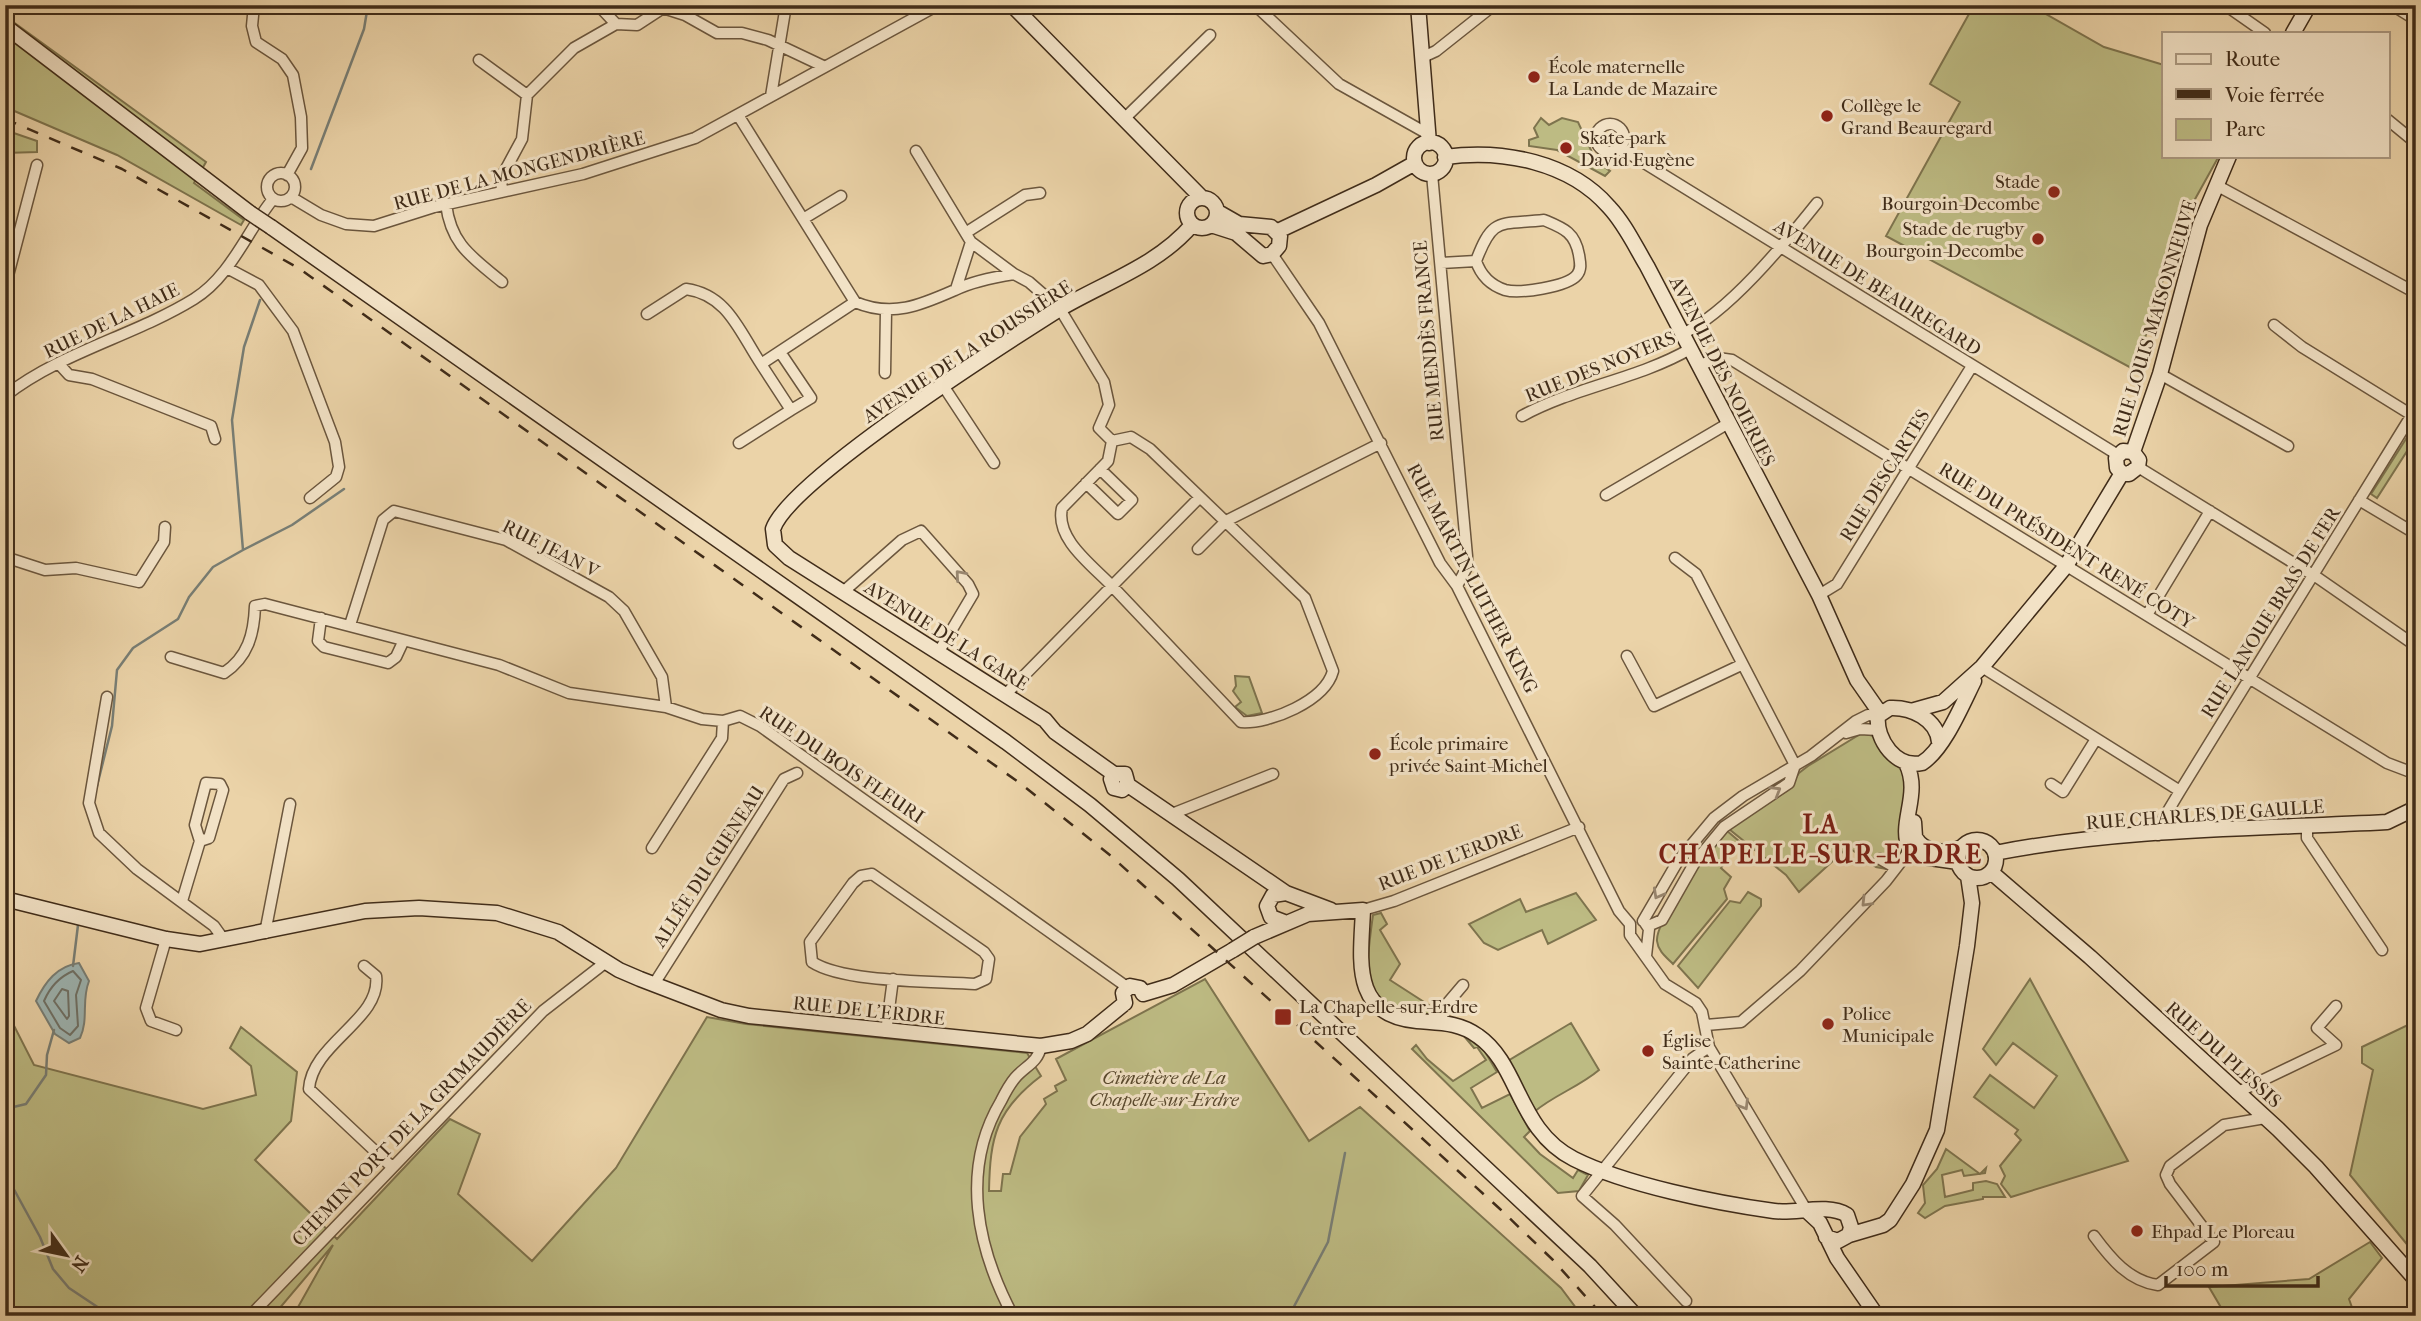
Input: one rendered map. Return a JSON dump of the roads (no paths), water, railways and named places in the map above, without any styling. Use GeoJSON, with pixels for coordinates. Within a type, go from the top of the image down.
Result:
{"type":"FeatureCollection","features":[{"type":"Feature","properties":{"kind":"street"},"geometry":{"type":"LineString","coordinates":[[254,5],[252,26],[256,42],[282,59],[293,75],[301,117],[302,148],[287,175]]}},
{"type":"Feature","properties":{"kind":"street"},"geometry":{"type":"LineString","coordinates":[[598,5],[616,24]]}},
{"type":"Feature","properties":{"kind":"street"},"geometry":{"type":"LineString","coordinates":[[771,96],[786,5]]}},
{"type":"Feature","properties":{"kind":"street","name":"RUE DE LA MONGENDRIÈRE"},"geometry":{"type":"LineString","coordinates":[[291,197],[321,215],[365,226],[383,225],[446,204],[583,174],[695,138],[938,5]]}},
{"type":"Feature","properties":{"kind":"street"},"geometry":{"type":"LineString","coordinates":[[1255,5],[1339,84],[1440,146],[1446,157],[1442,169],[1432,174],[1423,172],[1415,163]]}},
{"type":"Feature","properties":{"kind":"street"},"geometry":{"type":"LineString","coordinates":[[1418,5],[1429,139]]}},
{"type":"Feature","properties":{"kind":"street"},"geometry":{"type":"LineString","coordinates":[[1423,57],[1494,5]]}},
{"type":"Feature","properties":{"kind":"street"},"geometry":{"type":"LineString","coordinates":[[2225,5],[2263,32]]}},
{"type":"Feature","properties":{"kind":"street"},"geometry":{"type":"LineString","coordinates":[[2294,32],[2309,5]]}},
{"type":"Feature","properties":{"kind":"street"},"geometry":{"type":"LineString","coordinates":[[2392,5],[2416,20]]}},
{"type":"Feature","properties":{"kind":"street"},"geometry":{"type":"LineString","coordinates":[[502,192],[502,178],[522,139],[527,95],[574,48],[616,24],[637,25],[662,6],[717,33],[742,33],[780,46],[823,66]]}},
{"type":"Feature","properties":{"kind":"street"},"geometry":{"type":"LineString","coordinates":[[1015,6],[1201,197],[1214,203],[1215,219]]}},
{"type":"Feature","properties":{"kind":"street"},"geometry":{"type":"LineString","coordinates":[[5,26],[250,213],[994,734],[1090,805],[1237,933],[1581,1257],[1636,1316]]}},
{"type":"Feature","properties":{"kind":"street"},"geometry":{"type":"LineString","coordinates":[[1125,118],[1210,35]]}},
{"type":"Feature","properties":{"kind":"street"},"geometry":{"type":"LineString","coordinates":[[479,60],[527,95]]}},
{"type":"Feature","properties":{"kind":"street"},"geometry":{"type":"LineString","coordinates":[[738,115],[855,302],[870,309],[916,308],[956,289],[1014,274]]}},
{"type":"Feature","properties":{"kind":"street"},"geometry":{"type":"LineString","coordinates":[[2390,122],[2416,143]]}},
{"type":"Feature","properties":{"kind":"street"},"geometry":{"type":"LineString","coordinates":[[1201,197],[1194,199],[1187,212],[1192,225],[1198,228],[1215,219],[1267,226],[1278,231],[1376,185],[1415,163],[1418,148],[1429,139]]}},
{"type":"Feature","properties":{"kind":"street","name":"AVENUE DE BEAUREGARD"},"geometry":{"type":"LineString","coordinates":[[1620,148],[2118,455]]}},
{"type":"Feature","properties":{"kind":"street"},"geometry":{"type":"LineString","coordinates":[[916,151],[969,237],[1060,309],[1104,382],[1109,405],[1098,428],[1112,441]]}},
{"type":"Feature","properties":{"kind":"street","name":"AVENUE DES NOIERIES"},"geometry":{"type":"LineString","coordinates":[[1446,157],[1499,155],[1558,170],[1588,187],[1617,216],[1647,266],[1727,424],[1819,595],[1857,680],[1879,720]]}},
{"type":"Feature","properties":{"kind":"street","name":"RUE LOUIS MAISONNEUVE"},"geometry":{"type":"LineString","coordinates":[[2133,452],[2160,374],[2181,287],[2216,185],[2228,158]]}},
{"type":"Feature","properties":{"kind":"street"},"geometry":{"type":"LineString","coordinates":[[5,286],[37,165]]}},
{"type":"Feature","properties":{"kind":"street"},"geometry":{"type":"LineString","coordinates":[[276,174],[287,175],[295,185],[291,197],[284,201],[273,199],[267,189],[270,178],[276,174]]}},
{"type":"Feature","properties":{"kind":"street","name":"RUE MENDÈS FRANCE"},"geometry":{"type":"LineString","coordinates":[[1432,174],[1467,556],[1467,567],[1457,586]]}},
{"type":"Feature","properties":{"kind":"street"},"geometry":{"type":"LineString","coordinates":[[2216,185],[2416,293]]}},
{"type":"Feature","properties":{"kind":"street"},"geometry":{"type":"LineString","coordinates":[[956,289],[969,237],[1025,195],[1040,193]]}},
{"type":"Feature","properties":{"kind":"street"},"geometry":{"type":"LineString","coordinates":[[803,219],[841,196]]}},
{"type":"Feature","properties":{"kind":"street","name":"RUE DE LA HAIE"},"geometry":{"type":"LineString","coordinates":[[5,396],[59,364],[195,298],[227,268],[273,199]]}},
{"type":"Feature","properties":{"kind":"street"},"geometry":{"type":"LineString","coordinates":[[1682,334],[1700,324],[1781,248],[1817,203]]}},
{"type":"Feature","properties":{"kind":"street"},"geometry":{"type":"LineString","coordinates":[[446,204],[449,226],[456,241],[502,282]]}},
{"type":"Feature","properties":{"kind":"street","name":"RUE MARTIN LUTHER KING"},"geometry":{"type":"LineString","coordinates":[[1215,219],[1236,233],[1259,254],[1272,254],[1319,323],[1440,563],[1457,586],[1619,911],[1630,924]]}},
{"type":"Feature","properties":{"kind":"street"},"geometry":{"type":"LineString","coordinates":[[1544,220],[1568,230],[1573,236],[1581,266],[1577,275],[1556,287],[1507,291],[1480,273],[1476,261],[1486,233],[1496,225],[1544,220]]}},
{"type":"Feature","properties":{"kind":"street","name":"AVENUE DE LA ROUSSIÈRE"},"geometry":{"type":"LineString","coordinates":[[775,524],[790,502],[828,469],[1060,309],[1152,259],[1192,225]]}},
{"type":"Feature","properties":{"kind":"street"},"geometry":{"type":"LineString","coordinates":[[1272,254],[1280,242],[1278,231]]}},
{"type":"Feature","properties":{"kind":"street"},"geometry":{"type":"LineString","coordinates":[[1441,263],[1476,261]]}},
{"type":"Feature","properties":{"kind":"street"},"geometry":{"type":"LineString","coordinates":[[227,268],[259,285],[293,331],[335,442],[339,467],[336,477],[310,498]]}},
{"type":"Feature","properties":{"kind":"street"},"geometry":{"type":"LineString","coordinates":[[647,314],[686,289],[706,292],[719,300],[791,410]]}},
{"type":"Feature","properties":{"kind":"street"},"geometry":{"type":"LineString","coordinates":[[761,364],[855,302]]}},
{"type":"Feature","properties":{"kind":"street"},"geometry":{"type":"LineString","coordinates":[[885,373],[886,310]]}},
{"type":"Feature","properties":{"kind":"street"},"geometry":{"type":"LineString","coordinates":[[2274,325],[2302,347],[2414,413]]}},
{"type":"Feature","properties":{"kind":"street","name":"RUE DES NOYERS"},"geometry":{"type":"LineString","coordinates":[[1522,416],[1542,405],[1668,361],[1690,349]]}},
{"type":"Feature","properties":{"kind":"street"},"geometry":{"type":"LineString","coordinates":[[739,443],[811,398],[779,352]]}},
{"type":"Feature","properties":{"kind":"street","name":"RUE DU PRÉSIDENT RENÉ COTY"},"geometry":{"type":"LineString","coordinates":[[1698,366],[1718,358],[1732,360],[2387,764],[2416,774]]}},
{"type":"Feature","properties":{"kind":"street"},"geometry":{"type":"LineString","coordinates":[[59,364],[69,374],[92,379],[211,426],[215,439]]}},
{"type":"Feature","properties":{"kind":"street","name":"RUE DESCARTES"},"geometry":{"type":"LineString","coordinates":[[1819,595],[1837,584],[1972,366]]}},
{"type":"Feature","properties":{"kind":"street"},"geometry":{"type":"LineString","coordinates":[[2160,374],[2288,446]]}},
{"type":"Feature","properties":{"kind":"street"},"geometry":{"type":"LineString","coordinates":[[944,387],[994,463]]}},
{"type":"Feature","properties":{"kind":"street","name":"RUE LANOUE BRAS DE FER"},"geometry":{"type":"LineString","coordinates":[[2158,835],[2180,791],[2414,413]]}},
{"type":"Feature","properties":{"kind":"street"},"geometry":{"type":"LineString","coordinates":[[1606,495],[1727,424]]}},
{"type":"Feature","properties":{"kind":"street"},"geometry":{"type":"LineString","coordinates":[[1131,437],[1150,449],[1284,576],[1310,606],[1333,671],[1324,690],[1312,699],[1251,723],[1241,722],[1060,528],[1062,508],[1108,461],[1112,441],[1131,437]]}},
{"type":"Feature","properties":{"kind":"street"},"geometry":{"type":"LineString","coordinates":[[1198,549],[1226,521],[1255,509],[1381,443]]}},
{"type":"Feature","properties":{"kind":"street"},"geometry":{"type":"LineString","coordinates":[[2123,451],[2133,452],[2139,460],[2138,467],[2133,472],[2122,472],[2116,465],[2118,455],[2123,451]]}},
{"type":"Feature","properties":{"kind":"street"},"geometry":{"type":"LineString","coordinates":[[2138,467],[2313,575],[2416,646]]}},
{"type":"Feature","properties":{"kind":"street"},"geometry":{"type":"LineString","coordinates":[[1086,483],[1118,514],[1132,500],[1100,469]]}},
{"type":"Feature","properties":{"kind":"street"},"geometry":{"type":"LineString","coordinates":[[1632,938],[1640,940],[1678,860],[1714,818],[1743,796],[1840,735],[1879,720],[1890,708],[1912,711],[1943,702],[1982,667],[2066,566],[2122,472]]}},
{"type":"Feature","properties":{"kind":"street"},"geometry":{"type":"LineString","coordinates":[[1005,695],[1199,498]]}},
{"type":"Feature","properties":{"kind":"street"},"geometry":{"type":"LineString","coordinates":[[2359,500],[2416,534]]}},
{"type":"Feature","properties":{"kind":"street","name":"RUE JEAN V"},"geometry":{"type":"LineString","coordinates":[[350,625],[383,520],[394,511],[506,540],[609,597],[624,611],[662,677],[666,707]]}},
{"type":"Feature","properties":{"kind":"street"},"geometry":{"type":"LineString","coordinates":[[2147,615],[2210,511]]}},
{"type":"Feature","properties":{"kind":"street","name":"AVENUE DE LA GARE"},"geometry":{"type":"LineString","coordinates":[[775,524],[773,538],[781,552],[1045,720],[1055,732],[1114,774],[1111,782],[1114,788],[1122,790],[1128,785],[1265,877],[1284,895]]}},
{"type":"Feature","properties":{"kind":"street"},"geometry":{"type":"LineString","coordinates":[[5,557],[45,570],[76,568],[139,582],[164,542],[165,527]]}},
{"type":"Feature","properties":{"kind":"street"},"geometry":{"type":"LineString","coordinates":[[843,592],[902,540],[921,531],[968,584],[973,594],[938,653]]}},
{"type":"Feature","properties":{"kind":"street"},"geometry":{"type":"LineString","coordinates":[[1675,558],[1696,574],[1795,765],[1789,783],[1756,804],[1717,835],[1688,872],[1662,920],[1646,928],[1630,924],[1628,931],[1665,984],[1696,1003],[1706,1025],[1709,1047],[1807,1211],[1833,1241],[1888,1222],[1913,1184],[1937,1130],[1972,903],[1980,876],[1996,861],[1990,845],[1978,840],[1946,852],[1928,850],[1915,837],[1913,828],[1922,763],[1934,752],[1982,667]]}},
{"type":"Feature","properties":{"kind":"street","name":"RUE DU BOIS FLEURI"},"geometry":{"type":"LineString","coordinates":[[171,657],[224,673],[238,663],[254,633],[255,606],[265,604],[499,665],[569,693],[666,707],[702,719],[723,721],[740,716],[760,726],[1127,987]]}},
{"type":"Feature","properties":{"kind":"street"},"geometry":{"type":"LineString","coordinates":[[321,618],[318,641],[324,647],[388,663],[396,657],[403,642]]}},
{"type":"Feature","properties":{"kind":"street"},"geometry":{"type":"LineString","coordinates":[[1628,656],[1654,706],[1741,665]]}},
{"type":"Feature","properties":{"kind":"street"},"geometry":{"type":"LineString","coordinates":[[1982,667],[2180,791]]}},
{"type":"Feature","properties":{"kind":"street"},"geometry":{"type":"LineString","coordinates":[[107,697],[89,803],[99,833],[137,869],[214,926],[225,940]]}},
{"type":"Feature","properties":{"kind":"street"},"geometry":{"type":"LineString","coordinates":[[1912,711],[1932,724],[1939,742]]}},
{"type":"Feature","properties":{"kind":"street"},"geometry":{"type":"LineString","coordinates":[[1879,720],[1888,749],[1906,763],[1912,782],[1913,797],[1906,835],[1910,850],[1923,857],[1958,862],[1980,876]]}},
{"type":"Feature","properties":{"kind":"street"},"geometry":{"type":"LineString","coordinates":[[652,848],[722,738],[723,721]]}},
{"type":"Feature","properties":{"kind":"street"},"geometry":{"type":"LineString","coordinates":[[2051,784],[2063,792],[2096,739]]}},
{"type":"Feature","properties":{"kind":"street"},"geometry":{"type":"LineString","coordinates":[[1906,763],[1922,763]]}},
{"type":"Feature","properties":{"kind":"street","name":"ALLÉE DU GUENEAU"},"geometry":{"type":"LineString","coordinates":[[654,984],[785,779],[797,773]]}},
{"type":"Feature","properties":{"kind":"street"},"geometry":{"type":"LineString","coordinates":[[1172,814],[1273,774]]}},
{"type":"Feature","properties":{"kind":"street"},"geometry":{"type":"LineString","coordinates":[[182,901],[200,842],[195,825],[206,783],[220,784],[223,790],[209,838],[200,842]]}},
{"type":"Feature","properties":{"kind":"street"},"geometry":{"type":"LineString","coordinates":[[265,933],[290,804]]}},
{"type":"Feature","properties":{"kind":"street","name":"RUE CHARLES DE GAULLE"},"geometry":{"type":"LineString","coordinates":[[1995,853],[2016,847],[2158,835],[2387,822],[2416,808]]}},
{"type":"Feature","properties":{"kind":"street"},"geometry":{"type":"LineString","coordinates":[[2307,826],[2307,838],[2382,950]]}},
{"type":"Feature","properties":{"kind":"street","name":"RUE DE L'ERDRE"},"geometry":{"type":"LineString","coordinates":[[1143,994],[1173,985],[1258,934],[1288,920],[1332,911],[1363,910],[1394,901],[1579,827]]}},
{"type":"Feature","properties":{"kind":"street"},"geometry":{"type":"LineString","coordinates":[[1958,862],[1962,847]]}},
{"type":"Feature","properties":{"kind":"street"},"geometry":{"type":"LineString","coordinates":[[1706,1025],[1741,1022],[1800,971],[1910,850]]}},
{"type":"Feature","properties":{"kind":"street"},"geometry":{"type":"LineString","coordinates":[[1880,859],[1896,867]]}},
{"type":"Feature","properties":{"kind":"street"},"geometry":{"type":"LineString","coordinates":[[861,876],[880,877],[984,952],[989,959],[986,979],[975,984],[893,979],[821,968],[812,962],[809,954],[810,942],[861,876]]}},
{"type":"Feature","properties":{"kind":"street","name":"RUE DU PLESSIS"},"geometry":{"type":"LineString","coordinates":[[1980,876],[2090,957],[2265,1118],[2316,1167],[2416,1280]]}},
{"type":"Feature","properties":{"kind":"street"},"geometry":{"type":"LineString","coordinates":[[1258,934],[1269,914],[1268,902],[1284,895],[1297,911],[1288,920],[1277,921],[1269,914]]}},
{"type":"Feature","properties":{"kind":"street","name":"RUE DE L'ERDRE"},"geometry":{"type":"LineString","coordinates":[[1284,895],[1332,911]]}},
{"type":"Feature","properties":{"kind":"street","name":"RUE DE L'ERDRE"},"geometry":{"type":"LineString","coordinates":[[5,899],[166,939],[200,944],[365,911],[451,909],[497,913],[558,932],[606,962],[721,1010],[750,1016],[886,1032],[1041,1046],[1071,1041],[1087,1034],[1125,1003]]}},
{"type":"Feature","properties":{"kind":"street"},"geometry":{"type":"LineString","coordinates":[[1363,910],[1361,968],[1368,993],[1378,1005],[1391,1014],[1410,1020],[1440,1022],[1464,1028],[1486,1042],[1536,1128],[1561,1152],[1604,1170],[1663,1188],[1740,1205],[1778,1211],[1843,1212],[1849,1218],[1851,1227],[1847,1236],[1844,1265]]}},
{"type":"Feature","properties":{"kind":"street"},"geometry":{"type":"LineString","coordinates":[[1646,928],[1646,957]]}},
{"type":"Feature","properties":{"kind":"street"},"geometry":{"type":"LineString","coordinates":[[166,939],[146,1008],[151,1021],[176,1030]]}},
{"type":"Feature","properties":{"kind":"street","name":"CHEMIN PORT DE LA GRIMAUDIÈRE"},"geometry":{"type":"LineString","coordinates":[[250,1316],[542,1011],[606,962]]}},
{"type":"Feature","properties":{"kind":"street"},"geometry":{"type":"LineString","coordinates":[[364,966],[376,976],[378,988],[372,1002],[315,1065],[309,1089],[393,1167]]}},
{"type":"Feature","properties":{"kind":"street"},"geometry":{"type":"LineString","coordinates":[[886,1032],[893,979]]}},
{"type":"Feature","properties":{"kind":"street"},"geometry":{"type":"LineString","coordinates":[[1440,1022],[1446,1005],[1462,985]]}},
{"type":"Feature","properties":{"kind":"street"},"geometry":{"type":"LineString","coordinates":[[1137,986],[1143,994],[1138,1005],[1125,1003],[1123,993],[1127,987],[1137,986]]}},
{"type":"Feature","properties":{"kind":"street"},"geometry":{"type":"LineString","coordinates":[[2236,1093],[2336,1045],[2317,1028],[2336,1006]]}},
{"type":"Feature","properties":{"kind":"street"},"geometry":{"type":"LineString","coordinates":[[1013,1316],[999,1290],[982,1242],[975,1189],[989,1123],[1016,1077],[1037,1059],[1041,1046]]}},
{"type":"Feature","properties":{"kind":"street"},"geometry":{"type":"LineString","coordinates":[[1686,1301],[1615,1226],[1582,1196],[1693,1058],[1709,1047]]}},
{"type":"Feature","properties":{"kind":"street"},"geometry":{"type":"LineString","coordinates":[[2094,1236],[2109,1256],[2139,1282],[2158,1285],[2214,1242],[2169,1184],[2166,1175],[2170,1166],[2224,1125],[2265,1118]]}},
{"type":"Feature","properties":{"kind":"street"},"geometry":{"type":"LineString","coordinates":[[1830,1212],[1824,1217],[1824,1232],[1877,1316]]}},
{"type":"Feature","properties":{"kind":"street"},"geometry":{"type":"LineString","coordinates":[[1849,1218],[1888,1222]]}},
{"type":"Feature","properties":{"kind":"water"},"geometry":{"type":"Polygon","coordinates":[[[79,963],[89,981],[85,996],[84,1024],[80,1038],[69,1043],[55,1034],[36,1001],[43,987],[58,971],[79,963]]]}},
{"type":"Feature","properties":{"kind":"waterway"},"geometry":{"type":"LineString","coordinates":[[311,169],[364,29],[368,5]]}},
{"type":"Feature","properties":{"kind":"waterway"},"geometry":{"type":"LineString","coordinates":[[97,786],[112,726],[117,670],[133,648],[178,619],[189,597],[213,567],[243,550],[232,420],[244,347],[260,300]]}},
{"type":"Feature","properties":{"kind":"waterway"},"geometry":{"type":"LineString","coordinates":[[243,550],[292,525],[344,489]]}},
{"type":"Feature","properties":{"kind":"waterway"},"geometry":{"type":"LineString","coordinates":[[73,966],[78,925]]}},
{"type":"Feature","properties":{"kind":"waterway"},"geometry":{"type":"LineString","coordinates":[[5,1109],[26,1104],[46,1075],[47,1055],[54,1030]]}},
{"type":"Feature","properties":{"kind":"waterway"},"geometry":{"type":"LineString","coordinates":[[1289,1316],[1328,1242],[1345,1153]]}},
{"type":"Feature","properties":{"kind":"waterway"},"geometry":{"type":"LineString","coordinates":[[5,1173],[40,1237],[53,1269],[69,1288],[99,1308],[103,1316]]}},
{"type":"Feature","properties":{"kind":"railway"},"geometry":{"type":"LineString","coordinates":[[5,119],[122,169],[300,269],[1021,784],[1111,856],[1500,1209],[1553,1260],[1603,1316]]}},
{"type":"Feature","properties":{"kind":"place","name":"École maternelle La Lande de Mazaire"},"geometry":{"type":"Point","coordinates":[1534,77]}},
{"type":"Feature","properties":{"kind":"place","name":"Collège le Grand Beauregard"},"geometry":{"type":"Point","coordinates":[1827,116]}},
{"type":"Feature","properties":{"kind":"place","name":"Skate-park David Eugène"},"geometry":{"type":"Point","coordinates":[1566,148]}},
{"type":"Feature","properties":{"kind":"place","name":"Stade Bourgoin-Decombe"},"geometry":{"type":"Point","coordinates":[2054,192]}},
{"type":"Feature","properties":{"kind":"place","name":"Stade de rugby Bourgoin-Decombe"},"geometry":{"type":"Point","coordinates":[2038,239]}},
{"type":"Feature","properties":{"kind":"place","name":"École primaire privée Saint-Michel"},"geometry":{"type":"Point","coordinates":[1375,754]}},
{"type":"Feature","properties":{"kind":"place","name":"La Chapelle-sur-Erdre Centre"},"geometry":{"type":"Point","coordinates":[1283,1017]}},
{"type":"Feature","properties":{"kind":"place","name":"Police Municipale"},"geometry":{"type":"Point","coordinates":[1828,1024]}},
{"type":"Feature","properties":{"kind":"place","name":"Église Sainte-Catherine"},"geometry":{"type":"Point","coordinates":[1648,1051]}},
{"type":"Feature","properties":{"kind":"place","name":"Ehpad Le Ploreau"},"geometry":{"type":"Point","coordinates":[2137,1231]}},
{"type":"Feature","properties":{"kind":"district","name":"LA CHAPELLE-SUR-ERDRE"},"geometry":{"type":"Point","coordinates":[1821,839]}},
{"type":"Feature","properties":{"kind":"park label","name":"Cimetière de La Chapelle-sur-Erdre"},"geometry":{"type":"Point","coordinates":[1164,1088]}}]}
